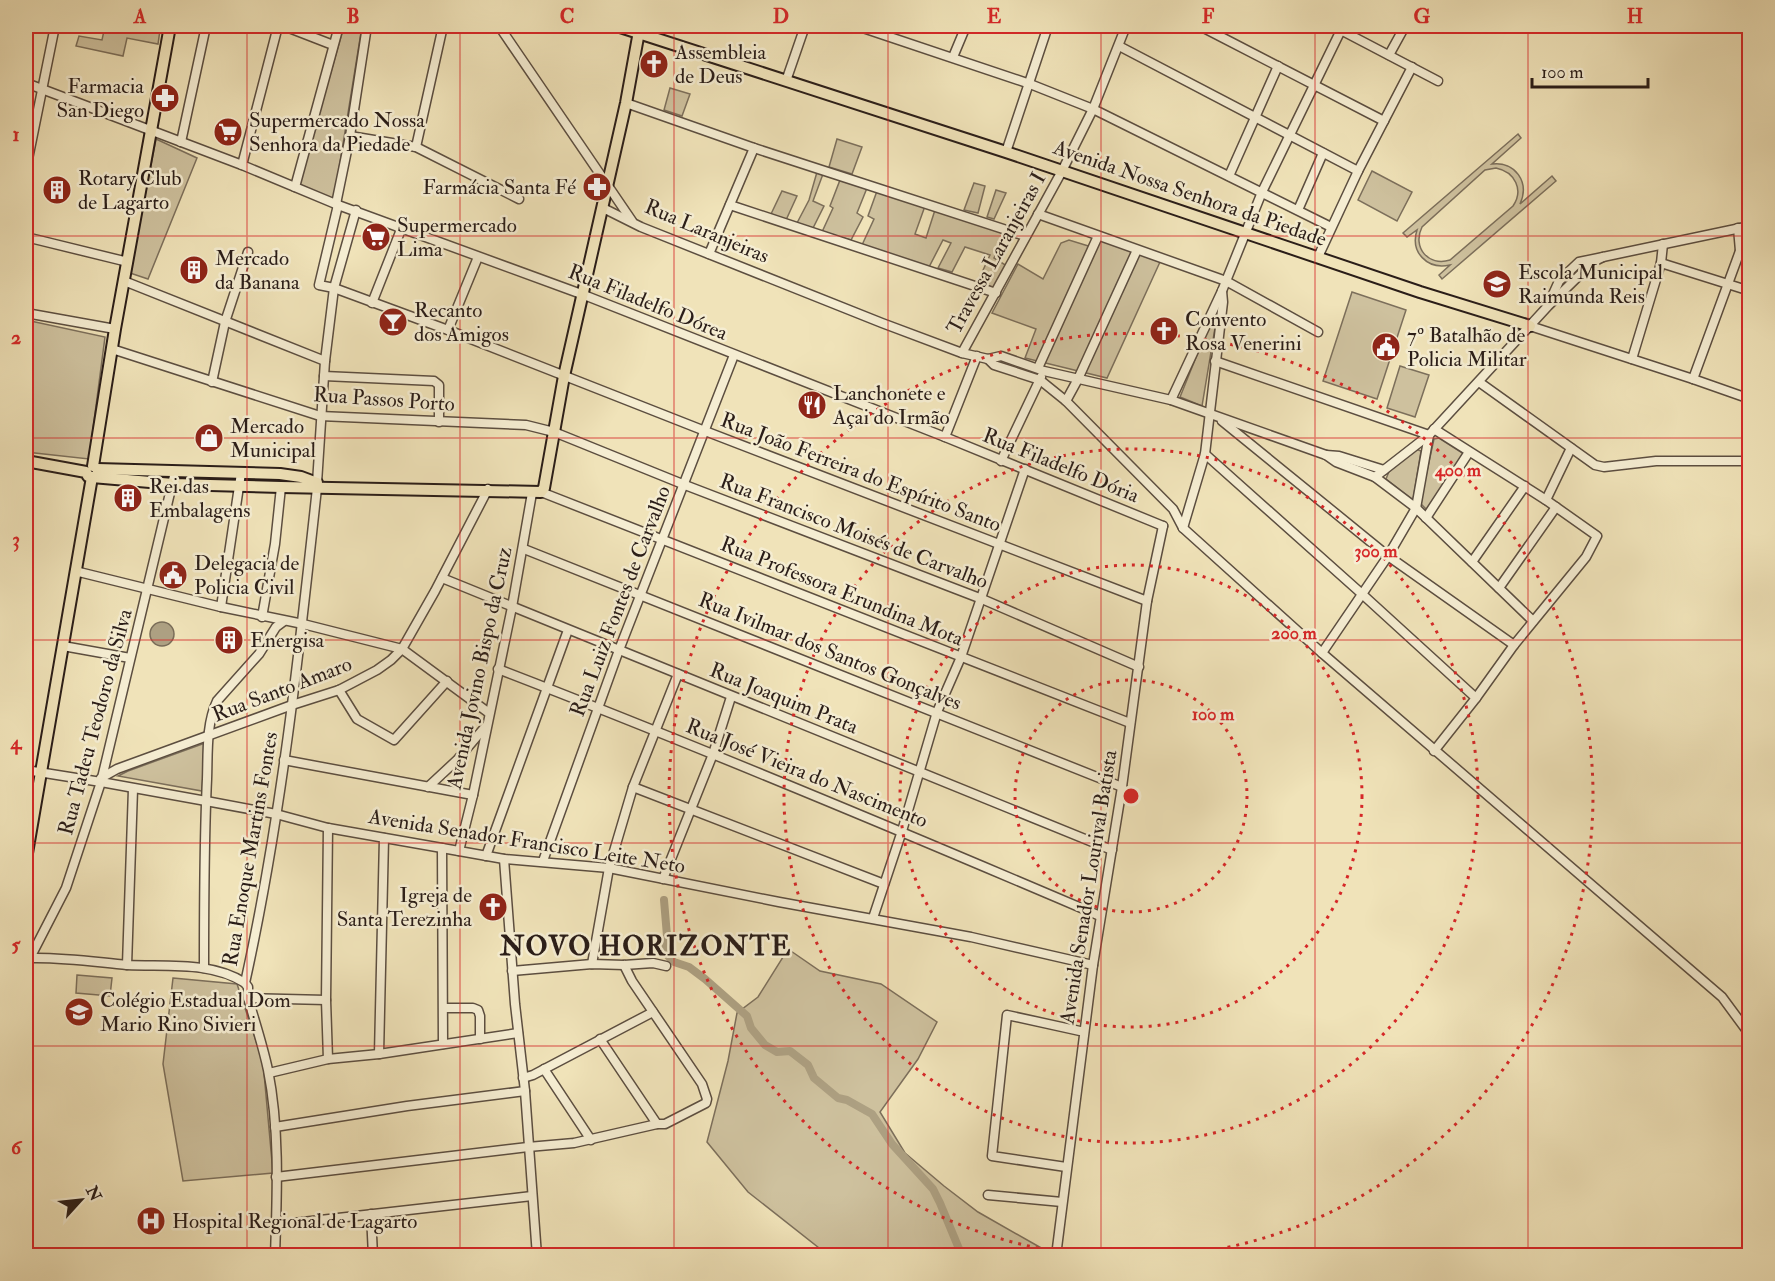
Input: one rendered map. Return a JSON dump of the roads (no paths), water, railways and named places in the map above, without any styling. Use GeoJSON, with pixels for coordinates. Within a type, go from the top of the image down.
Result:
{"type":"FeatureCollection","features":[{"type":"Feature","properties":{"kind":"main road"},"geometry":{"type":"LineString","coordinates":[[26,859],[115,329],[170,26]]}},
{"type":"Feature","properties":{"kind":"main road","name":"Avenida Nossa Senhora da Piedade"},"geometry":{"type":"LineString","coordinates":[[617,26],[639,29],[786,81],[1530,326]]}},
{"type":"Feature","properties":{"kind":"main road","name":"Avenida Jovino Bispo da Cruz"},"geometry":{"type":"LineString","coordinates":[[537,492],[544,488],[564,376],[626,103],[639,29]]}},
{"type":"Feature","properties":{"kind":"main road"},"geometry":{"type":"LineString","coordinates":[[26,461],[173,484],[280,488],[301,482]]}},
{"type":"Feature","properties":{"kind":"main road"},"geometry":{"type":"LineString","coordinates":[[92,472],[280,474],[317,486],[537,492]]}},
{"type":"Feature","properties":{"kind":"street"},"geometry":{"type":"LineString","coordinates":[[26,169],[55,26]]}},
{"type":"Feature","properties":{"kind":"street"},"geometry":{"type":"LineString","coordinates":[[181,142],[206,26]]}},
{"type":"Feature","properties":{"kind":"street"},"geometry":{"type":"LineString","coordinates":[[242,165],[278,26]]}},
{"type":"Feature","properties":{"kind":"street"},"geometry":{"type":"LineString","coordinates":[[284,26],[333,45]]}},
{"type":"Feature","properties":{"kind":"street"},"geometry":{"type":"LineString","coordinates":[[294,187],[339,26]]}},
{"type":"Feature","properties":{"kind":"street"},"geometry":{"type":"LineString","coordinates":[[334,288],[319,285],[350,136],[367,26]]}},
{"type":"Feature","properties":{"kind":"street"},"geometry":{"type":"LineString","coordinates":[[416,147],[443,26]]}},
{"type":"Feature","properties":{"kind":"street","name":"Rua Laranjeiras"},"geometry":{"type":"LineString","coordinates":[[499,26],[634,223],[882,323],[962,352],[988,359],[1001,356],[1078,379],[1171,400],[1326,455]]}},
{"type":"Feature","properties":{"kind":"street"},"geometry":{"type":"LineString","coordinates":[[786,81],[805,26]]}},
{"type":"Feature","properties":{"kind":"street"},"geometry":{"type":"LineString","coordinates":[[856,26],[887,30],[1094,109],[1331,227]]}},
{"type":"Feature","properties":{"kind":"street"},"geometry":{"type":"LineString","coordinates":[[953,57],[966,26]]}},
{"type":"Feature","properties":{"kind":"street"},"geometry":{"type":"LineString","coordinates":[[1006,152],[1048,26]]}},
{"type":"Feature","properties":{"kind":"street","name":"Travessa Laranjeiras I"},"geometry":{"type":"LineString","coordinates":[[962,352],[1094,109],[1126,26]]}},
{"type":"Feature","properties":{"kind":"street"},"geometry":{"type":"LineString","coordinates":[[1200,26],[1384,121]]}},
{"type":"Feature","properties":{"kind":"street"},"geometry":{"type":"LineString","coordinates":[[1389,56],[1405,26]]}},
{"type":"Feature","properties":{"kind":"street"},"geometry":{"type":"LineString","coordinates":[[1171,400],[1222,291],[1262,192],[1314,85],[1335,27],[1438,81]]}},
{"type":"Feature","properties":{"kind":"street"},"geometry":{"type":"LineString","coordinates":[[1119,46],[1358,171]]}},
{"type":"Feature","properties":{"kind":"street"},"geometry":{"type":"LineString","coordinates":[[1228,176],[1278,66]]}},
{"type":"Feature","properties":{"kind":"street"},"geometry":{"type":"LineString","coordinates":[[1318,257],[1358,171],[1412,67]]}},
{"type":"Feature","properties":{"kind":"street"},"geometry":{"type":"LineString","coordinates":[[26,83],[242,165],[337,205]]}},
{"type":"Feature","properties":{"kind":"street"},"geometry":{"type":"LineString","coordinates":[[626,103],[754,148],[1025,236]]}},
{"type":"Feature","properties":{"kind":"street"},"geometry":{"type":"LineString","coordinates":[[350,136],[416,147],[519,199]]}},
{"type":"Feature","properties":{"kind":"street"},"geometry":{"type":"LineString","coordinates":[[709,254],[754,148]]}},
{"type":"Feature","properties":{"kind":"street"},"geometry":{"type":"LineString","coordinates":[[1298,210],[1323,153]]}},
{"type":"Feature","properties":{"kind":"street","name":"Rua Filadelfo Dórea"},"geometry":{"type":"LineString","coordinates":[[337,205],[356,210],[584,295],[945,437]]}},
{"type":"Feature","properties":{"kind":"street"},"geometry":{"type":"LineString","coordinates":[[730,205],[996,293]]}},
{"type":"Feature","properties":{"kind":"street"},"geometry":{"type":"LineString","coordinates":[[603,208],[634,223]]}},
{"type":"Feature","properties":{"kind":"street","name":"Rua Enoque Martins Fontes"},"geometry":{"type":"LineString","coordinates":[[275,1256],[275,1127],[269,1074],[248,998],[248,987],[245,983],[276,814],[303,624],[317,486],[325,361],[334,288],[356,210]]}},
{"type":"Feature","properties":{"kind":"street"},"geometry":{"type":"LineString","coordinates":[[1038,214],[1226,280],[1318,332]]}},
{"type":"Feature","properties":{"kind":"street"},"geometry":{"type":"LineString","coordinates":[[1375,477],[1431,432],[1479,382],[1548,306],[1559,281],[1579,262],[1749,226]]}},
{"type":"Feature","properties":{"kind":"street"},"geometry":{"type":"LineString","coordinates":[[372,303],[402,227]]}},
{"type":"Feature","properties":{"kind":"street"},"geometry":{"type":"LineString","coordinates":[[1693,379],[1728,284],[1745,253],[1738,228]]}},
{"type":"Feature","properties":{"kind":"street"},"geometry":{"type":"LineString","coordinates":[[1001,461],[1040,380],[1041,369],[1098,236]]}},
{"type":"Feature","properties":{"kind":"street"},"geometry":{"type":"LineString","coordinates":[[26,237],[128,262]]}},
{"type":"Feature","properties":{"kind":"street"},"geometry":{"type":"LineString","coordinates":[[1632,359],[1661,263],[1663,244]]}},
{"type":"Feature","properties":{"kind":"street"},"geometry":{"type":"LineString","coordinates":[[1066,401],[1137,250]]}},
{"type":"Feature","properties":{"kind":"street"},"geometry":{"type":"LineString","coordinates":[[212,382],[225,322],[248,252]]}},
{"type":"Feature","properties":{"kind":"street"},"geometry":{"type":"LineString","coordinates":[[448,330],[478,257]]}},
{"type":"Feature","properties":{"kind":"street"},"geometry":{"type":"LineString","coordinates":[[1661,263],[1749,291]]}},
{"type":"Feature","properties":{"kind":"street"},"geometry":{"type":"LineString","coordinates":[[124,281],[325,361]]}},
{"type":"Feature","properties":{"kind":"street","name":"Rua João Ferreira do Espírito Santo"},"geometry":{"type":"LineString","coordinates":[[334,288],[448,330],[1146,601]]}},
{"type":"Feature","properties":{"kind":"street"},"geometry":{"type":"LineString","coordinates":[[1163,526],[1181,525],[1215,416],[1215,361],[1223,303],[1222,291]]}},
{"type":"Feature","properties":{"kind":"street"},"geometry":{"type":"LineString","coordinates":[[26,313],[115,329]]}},
{"type":"Feature","properties":{"kind":"street","name":"Avenida Nossa Senhora da Piedade"},"geometry":{"type":"LineString","coordinates":[[1530,326],[1749,399]]}},
{"type":"Feature","properties":{"kind":"street","name":"Rua Passos Porto"},"geometry":{"type":"LineString","coordinates":[[112,349],[320,416],[526,425],[554,432]]}},
{"type":"Feature","properties":{"kind":"street","name":"Rua Luiz Fontes de Carvalho"},"geometry":{"type":"LineString","coordinates":[[543,861],[598,706],[734,355]]}},
{"type":"Feature","properties":{"kind":"street"},"geometry":{"type":"LineString","coordinates":[[945,437],[977,357]]}},
{"type":"Feature","properties":{"kind":"street","name":"Rua Laranjeiras"},"geometry":{"type":"LineString","coordinates":[[988,359],[994,365],[1040,380],[1066,401],[1173,509],[1181,525],[1322,653],[1722,997],[1749,1035]]}},
{"type":"Feature","properties":{"kind":"street"},"geometry":{"type":"LineString","coordinates":[[1215,361],[1431,432],[1525,486],[1598,536],[1586,557],[1514,645],[1476,698],[1434,750]]}},
{"type":"Feature","properties":{"kind":"street"},"geometry":{"type":"LineString","coordinates":[[324,376],[434,381],[439,385],[439,422]]}},
{"type":"Feature","properties":{"kind":"street"},"geometry":{"type":"LineString","coordinates":[[1479,382],[1595,465],[1604,467],[1656,461],[1749,461]]}},
{"type":"Feature","properties":{"kind":"street"},"geometry":{"type":"LineString","coordinates":[[1215,416],[1388,556],[1514,645]]}},
{"type":"Feature","properties":{"kind":"street","name":"Rua Francisco Moisés de Carvalho"},"geometry":{"type":"LineString","coordinates":[[554,432],[982,599],[1139,667]]}},
{"type":"Feature","properties":{"kind":"street"},"geometry":{"type":"LineString","coordinates":[[1322,653],[1388,556],[1416,508],[1431,432]]}},
{"type":"Feature","properties":{"kind":"street","name":"Rua Filadelfo Dória"},"geometry":{"type":"LineString","coordinates":[[945,437],[1163,526]]}},
{"type":"Feature","properties":{"kind":"street"},"geometry":{"type":"LineString","coordinates":[[1546,500],[1572,448]]}},
{"type":"Feature","properties":{"kind":"street"},"geometry":{"type":"LineString","coordinates":[[1426,518],[1469,452]]}},
{"type":"Feature","properties":{"kind":"street"},"geometry":{"type":"LineString","coordinates":[[1205,454],[1476,698]]}},
{"type":"Feature","properties":{"kind":"street"},"geometry":{"type":"LineString","coordinates":[[1326,455],[1339,456],[1384,470]]}},
{"type":"Feature","properties":{"kind":"street"},"geometry":{"type":"LineString","coordinates":[[1326,455],[1336,462],[1375,477],[1416,508],[1533,621]]}},
{"type":"Feature","properties":{"kind":"street"},"geometry":{"type":"LineString","coordinates":[[873,918],[902,831],[937,712],[961,657],[1025,469]]}},
{"type":"Feature","properties":{"kind":"street","name":"Rua Tadeu Teodoro da Silva"},"geometry":{"type":"LineString","coordinates":[[28,958],[69,880],[101,780],[149,589],[175,472]]}},
{"type":"Feature","properties":{"kind":"street"},"geometry":{"type":"LineString","coordinates":[[221,608],[241,473]]}},
{"type":"Feature","properties":{"kind":"street"},"geometry":{"type":"LineString","coordinates":[[1472,562],[1525,486]]}},
{"type":"Feature","properties":{"kind":"street"},"geometry":{"type":"LineString","coordinates":[[262,616],[275,544],[280,488]]}},
{"type":"Feature","properties":{"kind":"street","name":"Rua Santo Amaro"},"geometry":{"type":"LineString","coordinates":[[101,780],[117,770],[292,705],[339,690],[391,660],[402,649],[488,489]]}},
{"type":"Feature","properties":{"kind":"street","name":"Rua Professora Erundina Mota"},"geometry":{"type":"LineString","coordinates":[[537,492],[1130,723]]}},
{"type":"Feature","properties":{"kind":"street","name":"Avenida Jovino Bispo da Cruz"},"geometry":{"type":"LineString","coordinates":[[459,850],[473,795],[537,492]]}},
{"type":"Feature","properties":{"kind":"street"},"geometry":{"type":"LineString","coordinates":[[1499,588],[1556,507]]}},
{"type":"Feature","properties":{"kind":"street","name":"Avenida Senador Lourival Batista"},"geometry":{"type":"LineString","coordinates":[[1056,1256],[1093,965],[1122,787],[1146,601],[1163,526]]}},
{"type":"Feature","properties":{"kind":"street","name":"Rua Ivilmar dos Santos Gonçalves"},"geometry":{"type":"LineString","coordinates":[[524,549],[1122,787]]}},
{"type":"Feature","properties":{"kind":"street"},"geometry":{"type":"LineString","coordinates":[[75,571],[221,608],[303,624],[402,649],[489,713]]}},
{"type":"Feature","properties":{"kind":"street","name":"Rua Joaquim Prata"},"geometry":{"type":"LineString","coordinates":[[442,578],[1112,850]]}},
{"type":"Feature","properties":{"kind":"street"},"geometry":{"type":"LineString","coordinates":[[204,968],[206,801],[209,736],[213,709],[217,701],[258,654],[276,627],[284,621]]}},
{"type":"Feature","properties":{"kind":"street"},"geometry":{"type":"LineString","coordinates":[[486,856],[568,630]]}},
{"type":"Feature","properties":{"kind":"street"},"geometry":{"type":"LineString","coordinates":[[63,646],[130,658]]}},
{"type":"Feature","properties":{"kind":"street","name":"Rua José Vieira do Nascimento"},"geometry":{"type":"LineString","coordinates":[[498,669],[598,706],[902,831],[1100,916]]}},
{"type":"Feature","properties":{"kind":"street"},"geometry":{"type":"LineString","coordinates":[[592,964],[609,867],[633,787],[678,674]]}},
{"type":"Feature","properties":{"kind":"street"},"geometry":{"type":"LineString","coordinates":[[339,690],[357,719],[394,740],[447,681]]}},
{"type":"Feature","properties":{"kind":"street"},"geometry":{"type":"LineString","coordinates":[[663,879],[713,754],[731,697]]}},
{"type":"Feature","properties":{"kind":"street"},"geometry":{"type":"LineString","coordinates":[[428,787],[458,760],[488,724]]}},
{"type":"Feature","properties":{"kind":"street"},"geometry":{"type":"LineString","coordinates":[[284,760],[473,795]]}},
{"type":"Feature","properties":{"kind":"street","name":"Avenida Senador Francisco Leite Neto"},"geometry":{"type":"LineString","coordinates":[[26,770],[101,780],[133,789],[276,814],[328,828],[486,856],[609,867],[971,937],[1093,965]]}},
{"type":"Feature","properties":{"kind":"street"},"geometry":{"type":"LineString","coordinates":[[633,787],[884,884]]}},
{"type":"Feature","properties":{"kind":"street"},"geometry":{"type":"LineString","coordinates":[[127,964],[133,789]]}},
{"type":"Feature","properties":{"kind":"street"},"geometry":{"type":"LineString","coordinates":[[328,828],[326,1000],[328,1059]]}},
{"type":"Feature","properties":{"kind":"street"},"geometry":{"type":"LineString","coordinates":[[379,1054],[384,838]]}},
{"type":"Feature","properties":{"kind":"street"},"geometry":{"type":"LineString","coordinates":[[441,848],[443,1044]]}},
{"type":"Feature","properties":{"kind":"street"},"geometry":{"type":"LineString","coordinates":[[504,858],[537,1256]]}},
{"type":"Feature","properties":{"kind":"street"},"geometry":{"type":"LineString","coordinates":[[28,958],[53,957],[204,968],[238,978],[245,983]]}},
{"type":"Feature","properties":{"kind":"street"},"geometry":{"type":"LineString","coordinates":[[512,971],[592,964],[653,963],[666,966]]}},
{"type":"Feature","properties":{"kind":"street"},"geometry":{"type":"LineString","coordinates":[[276,1177],[591,1140],[659,1124],[702,1106],[707,1099],[702,1084],[652,1012],[624,965]]}},
{"type":"Feature","properties":{"kind":"street"},"geometry":{"type":"LineString","coordinates":[[248,998],[326,1000]]}},
{"type":"Feature","properties":{"kind":"street"},"geometry":{"type":"LineString","coordinates":[[444,1008],[477,1010],[480,1020],[480,1039]]}},
{"type":"Feature","properties":{"kind":"street"},"geometry":{"type":"LineString","coordinates":[[523,1078],[533,1075],[652,1012]]}},
{"type":"Feature","properties":{"kind":"street"},"geometry":{"type":"LineString","coordinates":[[1066,1167],[992,1156],[1007,1015],[1080,1031]]}},
{"type":"Feature","properties":{"kind":"street"},"geometry":{"type":"LineString","coordinates":[[269,1074],[328,1059],[379,1054],[518,1033]]}},
{"type":"Feature","properties":{"kind":"street"},"geometry":{"type":"LineString","coordinates":[[600,1039],[659,1124]]}},
{"type":"Feature","properties":{"kind":"street"},"geometry":{"type":"LineString","coordinates":[[544,1069],[591,1140]]}},
{"type":"Feature","properties":{"kind":"street"},"geometry":{"type":"LineString","coordinates":[[275,1127],[407,1106],[525,1091]]}},
{"type":"Feature","properties":{"kind":"street"},"geometry":{"type":"LineString","coordinates":[[988,1195],[1062,1202]]}},
{"type":"Feature","properties":{"kind":"street"},"geometry":{"type":"LineString","coordinates":[[276,1225],[532,1196]]}},
{"type":"Feature","properties":{"kind":"street"},"geometry":{"type":"LineString","coordinates":[[371,1214],[373,1256]]}},
{"type":"Feature","properties":{"kind":"waterway"},"geometry":{"type":"LineString","coordinates":[[664,900],[667,936],[665,949],[668,956],[674,962],[689,967],[705,979],[747,1016],[751,1028],[765,1045],[777,1052],[790,1051],[808,1065],[814,1078],[838,1098],[847,1100],[872,1114],[892,1144],[933,1189],[962,1256]]}},
{"type":"Feature","properties":{"kind":"place","name":"Assembleia de Deus"},"geometry":{"type":"Point","coordinates":[654,64]}},
{"type":"Feature","properties":{"kind":"place","name":"Farmacia San Diego"},"geometry":{"type":"Point","coordinates":[165,98]}},
{"type":"Feature","properties":{"kind":"place","name":"Supermercado Nossa Senhora da Piedade"},"geometry":{"type":"Point","coordinates":[228,132]}},
{"type":"Feature","properties":{"kind":"place","name":"Farmácia Santa Fé"},"geometry":{"type":"Point","coordinates":[597,187]}},
{"type":"Feature","properties":{"kind":"place","name":"Rotary Club de Lagarto"},"geometry":{"type":"Point","coordinates":[57,190]}},
{"type":"Feature","properties":{"kind":"place","name":"Supermercado Lima"},"geometry":{"type":"Point","coordinates":[376,237]}},
{"type":"Feature","properties":{"kind":"place","name":"Mercado da Banana"},"geometry":{"type":"Point","coordinates":[194,270]}},
{"type":"Feature","properties":{"kind":"place","name":"Escola Municipal Raimunda Reis"},"geometry":{"type":"Point","coordinates":[1497,284]}},
{"type":"Feature","properties":{"kind":"place","name":"Recanto dos Amigos"},"geometry":{"type":"Point","coordinates":[393,322]}},
{"type":"Feature","properties":{"kind":"place","name":"Convento Rosa Venerini"},"geometry":{"type":"Point","coordinates":[1164,331]}},
{"type":"Feature","properties":{"kind":"place","name":"7º Batalhão de Policia Militar"},"geometry":{"type":"Point","coordinates":[1386,347]}},
{"type":"Feature","properties":{"kind":"place","name":"Lanchonete e Açai do Irmão"},"geometry":{"type":"Point","coordinates":[812,405]}},
{"type":"Feature","properties":{"kind":"place","name":"Mercado Municipal"},"geometry":{"type":"Point","coordinates":[209,438]}},
{"type":"Feature","properties":{"kind":"place","name":"Rei das Embalagens"},"geometry":{"type":"Point","coordinates":[128,498]}},
{"type":"Feature","properties":{"kind":"place","name":"Delegacia de Policia Civil"},"geometry":{"type":"Point","coordinates":[173,575]}},
{"type":"Feature","properties":{"kind":"place","name":"Energisa"},"geometry":{"type":"Point","coordinates":[229,640]}},
{"type":"Feature","properties":{"kind":"place","name":"Igreja de Santa Terezinha"},"geometry":{"type":"Point","coordinates":[493,907]}},
{"type":"Feature","properties":{"kind":"place","name":"Colégio Estadual Dom Mario Rino Sivieri"},"geometry":{"type":"Point","coordinates":[79,1012]}},
{"type":"Feature","properties":{"kind":"place","name":"Hospital Regional de Lagarto"},"geometry":{"type":"Point","coordinates":[151,1221]}},
{"type":"Feature","properties":{"kind":"district","name":"NOVO HORIZONTE"},"geometry":{"type":"Point","coordinates":[646,946]}}]}
